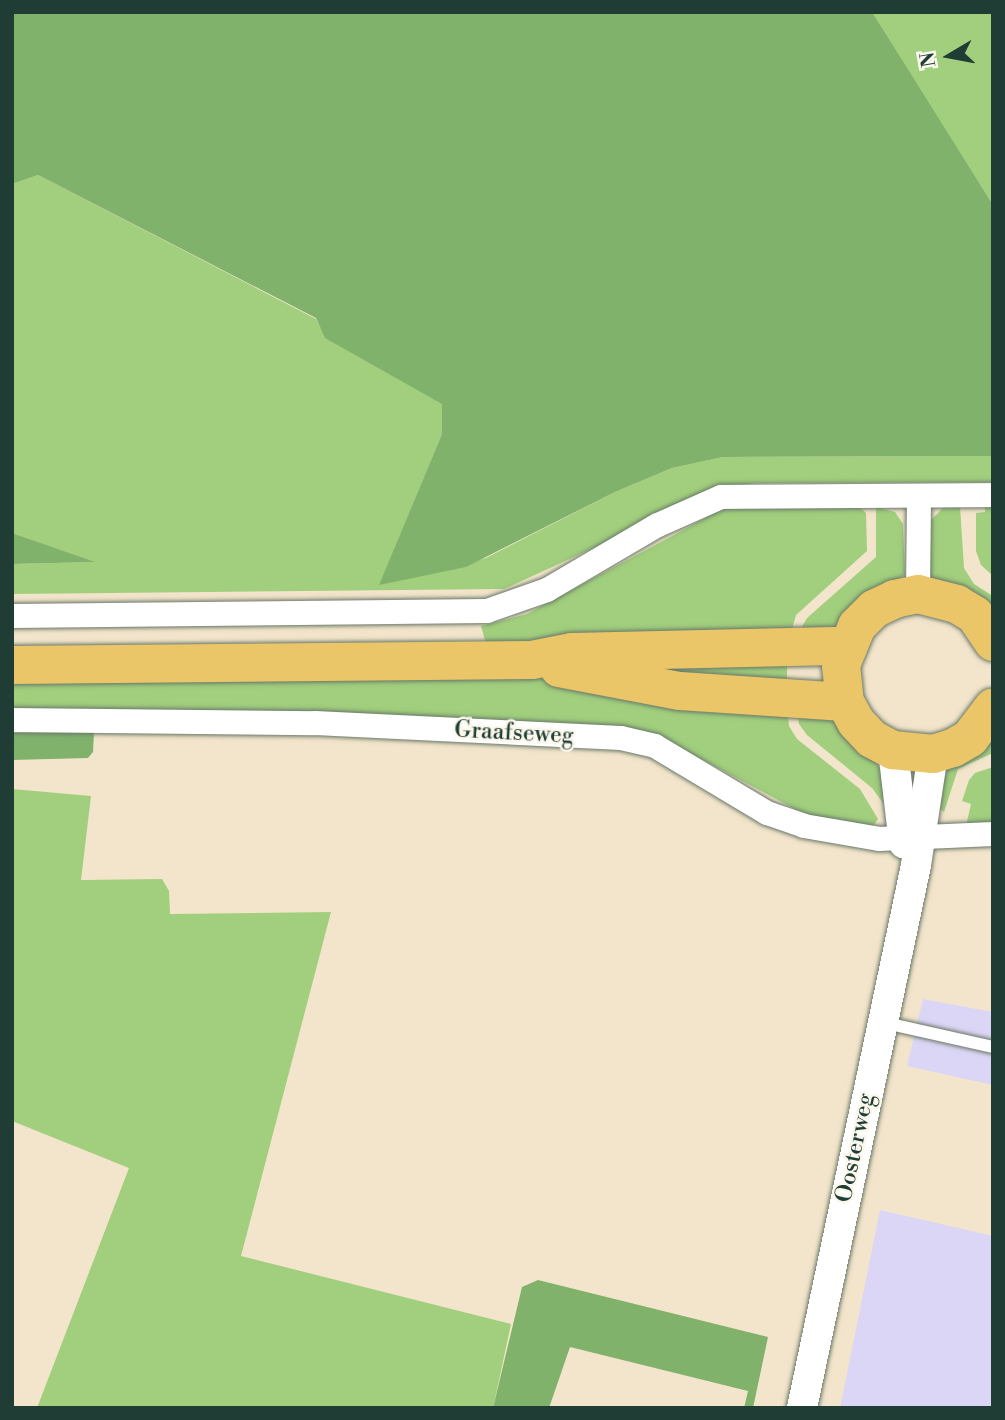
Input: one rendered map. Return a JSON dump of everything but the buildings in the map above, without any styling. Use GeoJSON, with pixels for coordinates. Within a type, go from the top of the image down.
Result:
{"type":"FeatureCollection","features":[{"type":"Feature","properties":{"kind":"main road"},"geometry":{"type":"LineString","coordinates":[[993,642],[975,615],[957,604],[918,594],[895,598],[874,609],[845,646],[841,664],[845,702],[872,739],[893,750],[933,754],[970,738],[993,708]]}},
{"type":"Feature","properties":{"kind":"main road"},"geometry":{"type":"LineString","coordinates":[[12,665],[532,660],[572,652],[845,646]]}},
{"type":"Feature","properties":{"kind":"main road"},"geometry":{"type":"LineString","coordinates":[[532,660],[680,691],[845,702]]}},
{"type":"Feature","properties":{"kind":"street"},"geometry":{"type":"LineString","coordinates":[[12,616],[487,611],[547,590],[658,525],[721,497],[993,495]]}},
{"type":"Feature","properties":{"kind":"street"},"geometry":{"type":"LineString","coordinates":[[918,594],[919,496]]}},
{"type":"Feature","properties":{"kind":"street","name":"Graafseweg"},"geometry":{"type":"LineString","coordinates":[[12,720],[315,723],[634,739],[664,751],[785,821],[845,835],[911,837],[993,834]]}},
{"type":"Feature","properties":{"kind":"street","name":"Oosterweg"},"geometry":{"type":"LineString","coordinates":[[893,750],[911,837]]}},
{"type":"Feature","properties":{"kind":"street","name":"Oosterweg"},"geometry":{"type":"LineString","coordinates":[[802,1408],[908,888],[911,837],[933,754]]}},
{"type":"Feature","properties":{"kind":"lane"},"geometry":{"type":"LineString","coordinates":[[881,1021],[993,1046]]}},
{"type":"Feature","properties":{"kind":"shaded area"},"geometry":{"type":"Polygon","coordinates":[[[923,999],[993,1012],[993,1085],[907,1066],[923,999]]]}},
{"type":"Feature","properties":{"kind":"shaded area"},"geometry":{"type":"Polygon","coordinates":[[[880,1210],[993,1236],[993,1408],[840,1408],[880,1210]]]}},
{"type":"Feature","properties":{"kind":"green space"},"geometry":{"type":"Polygon","coordinates":[[[12,12],[872,12],[993,205],[993,456],[723,457],[672,468],[615,492],[466,567],[379,585],[442,434],[442,404],[325,338],[316,318],[38,175],[12,184],[12,12]]]}},
{"type":"Feature","properties":{"kind":"green space"},"geometry":{"type":"Polygon","coordinates":[[[872,12],[993,12],[993,205],[916,84],[872,12]]]}},
{"type":"Feature","properties":{"kind":"green space"},"geometry":{"type":"Polygon","coordinates":[[[38,175],[316,319],[326,338],[442,403],[442,434],[380,584],[486,558],[615,492],[672,468],[723,457],[993,456],[993,482],[755,483],[722,489],[504,589],[12,594],[12,564],[93,562],[12,533],[12,184],[38,175]]]}},
{"type":"Feature","properties":{"kind":"green space"},"geometry":{"type":"Polygon","coordinates":[[[856,504],[866,513],[867,551],[796,615],[788,644],[486,644],[481,626],[527,614],[726,507],[856,504]]]}},
{"type":"Feature","properties":{"kind":"green space"},"geometry":{"type":"Polygon","coordinates":[[[985,504],[993,504],[993,576],[981,565],[976,551],[976,513],[985,512],[985,504]]]}},
{"type":"Feature","properties":{"kind":"green space"},"geometry":{"type":"Polygon","coordinates":[[[945,506],[960,506],[964,568],[974,584],[993,596],[993,616],[933,581],[929,573],[930,521],[945,506]]]}},
{"type":"Feature","properties":{"kind":"green space"},"geometry":{"type":"Polygon","coordinates":[[[876,507],[895,512],[903,524],[905,574],[831,632],[799,632],[807,618],[876,557],[876,507]]]}},
{"type":"Feature","properties":{"kind":"green space"},"geometry":{"type":"Polygon","coordinates":[[[12,533],[95,562],[12,564],[12,533]]]}},
{"type":"Feature","properties":{"kind":"green space"},"geometry":{"type":"Polygon","coordinates":[[[576,660],[787,660],[787,690],[576,660]]]}},
{"type":"Feature","properties":{"kind":"green space"},"geometry":{"type":"Polygon","coordinates":[[[542,675],[787,706],[789,726],[797,739],[860,789],[878,819],[873,826],[810,817],[660,737],[12,709],[12,681],[542,675]]]}},
{"type":"Feature","properties":{"kind":"green space"},"geometry":{"type":"Polygon","coordinates":[[[797,707],[835,720],[870,754],[885,777],[886,807],[872,788],[807,735],[799,724],[797,707]]]}},
{"type":"Feature","properties":{"kind":"green space"},"geometry":{"type":"Polygon","coordinates":[[[94,732],[93,752],[88,758],[12,760],[12,733],[94,732]]]}},
{"type":"Feature","properties":{"kind":"green space"},"geometry":{"type":"Polygon","coordinates":[[[993,734],[993,753],[958,769],[944,812],[939,808],[941,773],[993,734]]]}},
{"type":"Feature","properties":{"kind":"green space"},"geometry":{"type":"Polygon","coordinates":[[[993,767],[993,824],[966,826],[971,804],[962,801],[969,780],[975,773],[993,767]]]}},
{"type":"Feature","properties":{"kind":"green space"},"geometry":{"type":"Polygon","coordinates":[[[12,789],[91,796],[81,880],[162,879],[169,891],[170,914],[331,912],[241,1256],[511,1324],[493,1408],[37,1408],[129,1168],[12,1121],[12,789]]]}},
{"type":"Feature","properties":{"kind":"green space"},"geometry":{"type":"Polygon","coordinates":[[[538,1280],[768,1337],[753,1408],[744,1408],[748,1391],[570,1347],[549,1408],[493,1408],[522,1287],[538,1280]]]}}]}
